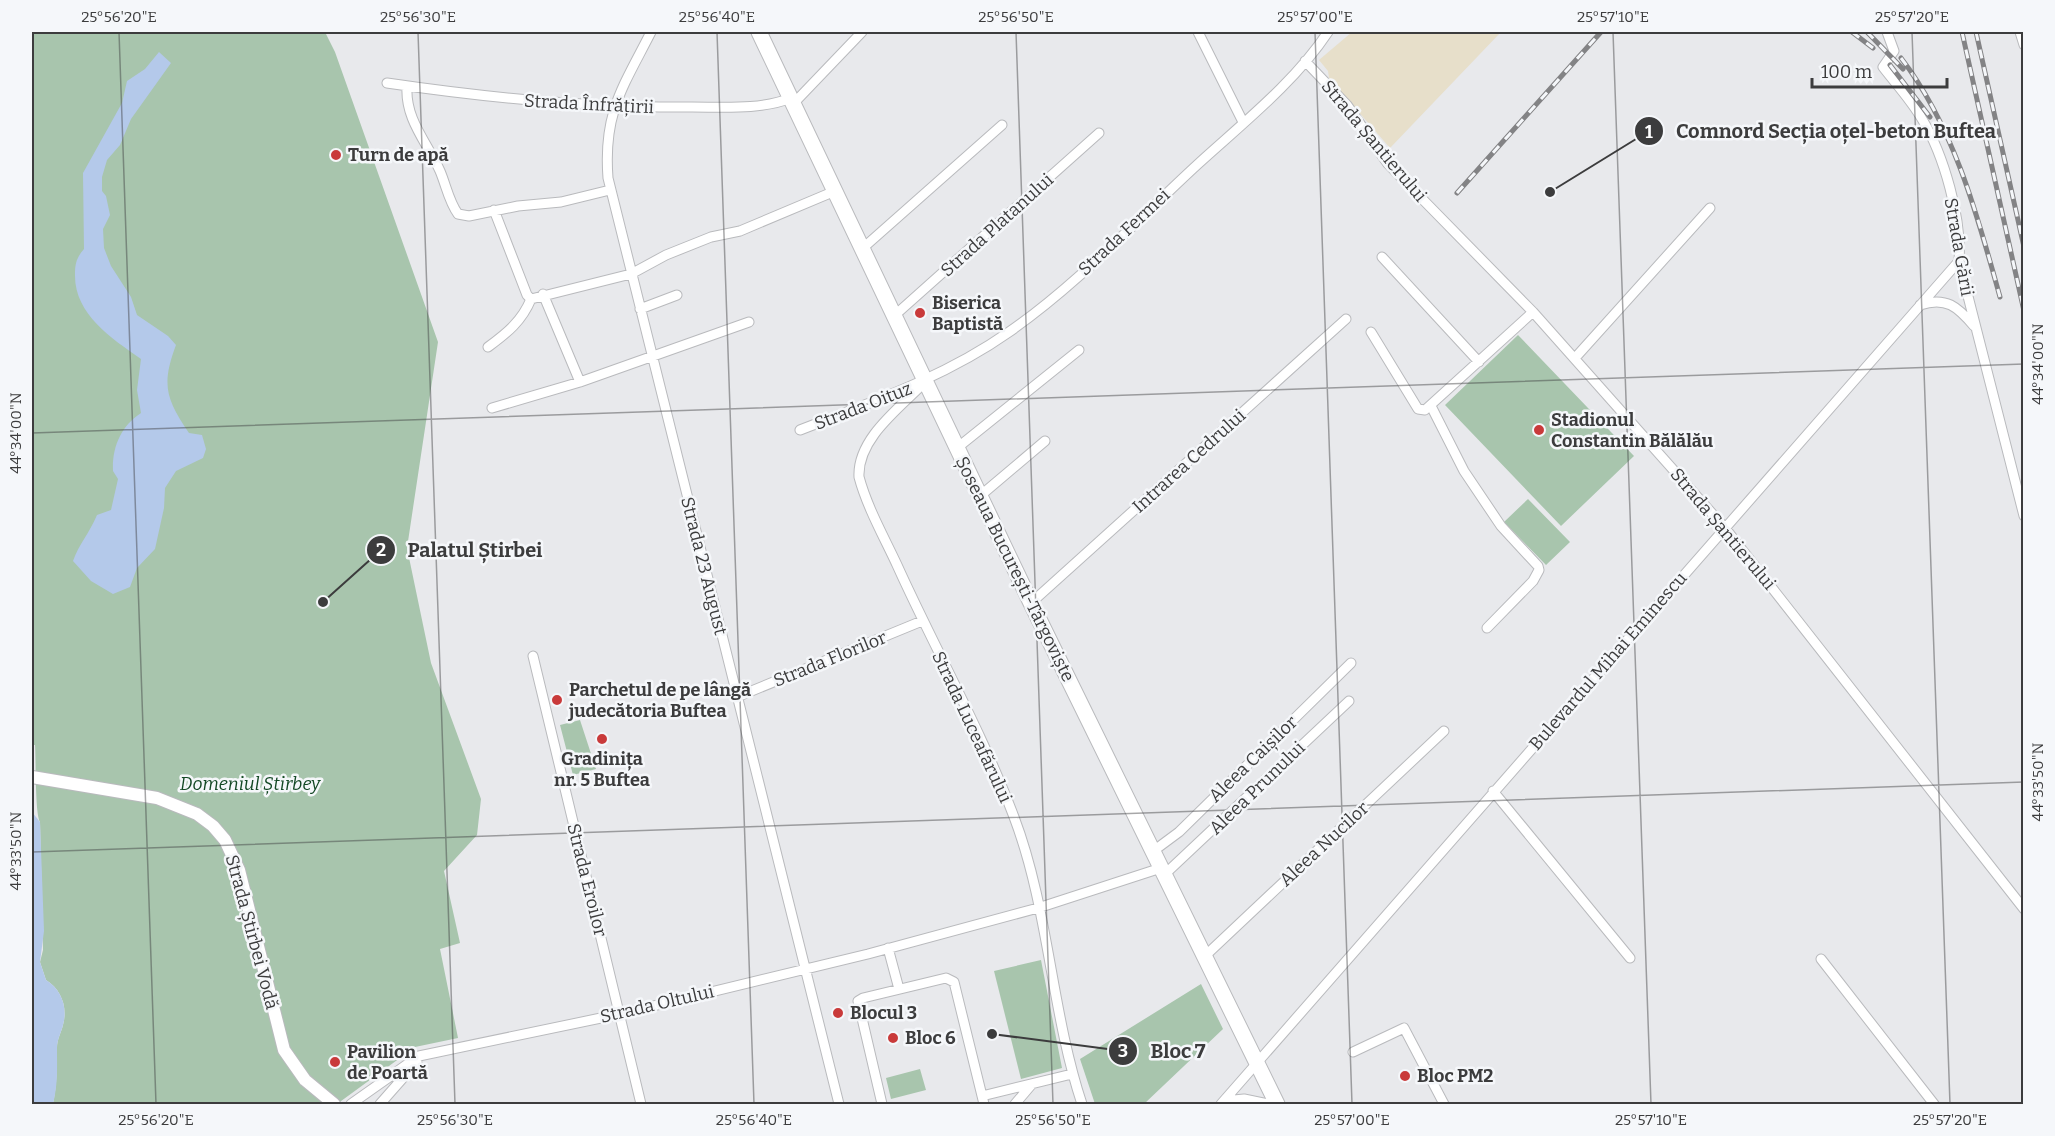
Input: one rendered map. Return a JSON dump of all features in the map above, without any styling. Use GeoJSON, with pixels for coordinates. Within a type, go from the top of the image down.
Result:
{"type":"FeatureCollection","features":[{"type":"Feature","properties":{"kind":"main road","name":"Șoseaua București-Târgoviște"},"geometry":{"type":"LineString","coordinates":[[759,32],[1031,603],[1277,1104]]}},
{"type":"Feature","properties":{"kind":"street","name":"Strada 23 August"},"geometry":{"type":"LineString","coordinates":[[651,32],[613,108],[607,159],[610,190],[839,1104]]}},
{"type":"Feature","properties":{"kind":"street"},"geometry":{"type":"LineString","coordinates":[[793,100],[862,32]]}},
{"type":"Feature","properties":{"kind":"street"},"geometry":{"type":"LineString","coordinates":[[1198,32],[1243,122]]}},
{"type":"Feature","properties":{"kind":"street","name":"Strada Fermei"},"geometry":{"type":"LineString","coordinates":[[926,381],[988,346],[1034,313],[1243,122],[1305,61],[1328,32]]}},
{"type":"Feature","properties":{"kind":"street","name":"Strada Gării"},"geometry":{"type":"LineString","coordinates":[[1887,32],[1894,51],[1883,67],[1922,117],[1935,144],[1959,231],[1959,261],[2024,516]]}},
{"type":"Feature","properties":{"kind":"street"},"geometry":{"type":"LineString","coordinates":[[2020,32],[2024,45]]}},
{"type":"Feature","properties":{"kind":"street","name":"Strada Șantierului"},"geometry":{"type":"LineString","coordinates":[[1305,61],[1347,105],[1388,164],[1533,312],[1725,528],[2024,909]]}},
{"type":"Feature","properties":{"kind":"street","name":"Strada Înfrățirii"},"geometry":{"type":"LineString","coordinates":[[387,83],[512,100],[613,108],[735,107],[793,100]]}},
{"type":"Feature","properties":{"kind":"street"},"geometry":{"type":"LineString","coordinates":[[406,86],[407,106],[421,141],[440,170],[455,210],[463,216],[561,202],[610,190]]}},
{"type":"Feature","properties":{"kind":"street"},"geometry":{"type":"LineString","coordinates":[[862,248],[1002,124]]}},
{"type":"Feature","properties":{"kind":"street","name":"Strada Platanului"},"geometry":{"type":"LineString","coordinates":[[894,316],[1099,133]]}},
{"type":"Feature","properties":{"kind":"street"},"geometry":{"type":"LineString","coordinates":[[488,347],[510,331],[525,314],[531,299],[543,294],[631,274],[666,255],[711,237],[740,231],[835,190]]}},
{"type":"Feature","properties":{"kind":"street"},"geometry":{"type":"LineString","coordinates":[[1575,358],[1710,208]]}},
{"type":"Feature","properties":{"kind":"street"},"geometry":{"type":"LineString","coordinates":[[494,210],[527,295],[531,299]]}},
{"type":"Feature","properties":{"kind":"street"},"geometry":{"type":"LineString","coordinates":[[1382,257],[1479,362]]}},
{"type":"Feature","properties":{"kind":"street","name":"Bulevardul Mihai Eminescu"},"geometry":{"type":"LineString","coordinates":[[1222,1103],[1256,1061],[1959,261]]}},
{"type":"Feature","properties":{"kind":"street"},"geometry":{"type":"LineString","coordinates":[[543,294],[580,382]]}},
{"type":"Feature","properties":{"kind":"street"},"geometry":{"type":"LineString","coordinates":[[640,309],[677,295]]}},
{"type":"Feature","properties":{"kind":"street"},"geometry":{"type":"LineString","coordinates":[[1920,305],[1939,301],[1947,302],[1958,307],[1976,328]]}},
{"type":"Feature","properties":{"kind":"street"},"geometry":{"type":"LineString","coordinates":[[1371,332],[1418,409],[1431,406],[1533,312]]}},
{"type":"Feature","properties":{"kind":"street","name":"Intrarea Cedrului"},"geometry":{"type":"LineString","coordinates":[[1031,603],[1346,319]]}},
{"type":"Feature","properties":{"kind":"street"},"geometry":{"type":"LineString","coordinates":[[492,408],[652,358],[664,351],[749,322]]}},
{"type":"Feature","properties":{"kind":"street"},"geometry":{"type":"LineString","coordinates":[[957,448],[1079,350]]}},
{"type":"Feature","properties":{"kind":"street","name":"Strada Oituz"},"geometry":{"type":"LineString","coordinates":[[800,430],[926,381]]}},
{"type":"Feature","properties":{"kind":"street","name":"Strada Luceafărului"},"geometry":{"type":"LineString","coordinates":[[926,381],[868,442],[859,468],[867,497],[922,621],[1010,806],[1038,908],[1072,1074],[1082,1104]]}},
{"type":"Feature","properties":{"kind":"street"},"geometry":{"type":"LineString","coordinates":[[1431,406],[1464,471],[1501,526],[1534,560],[1539,570],[1533,581],[1487,628]]}},
{"type":"Feature","properties":{"kind":"street"},"geometry":{"type":"LineString","coordinates":[[980,496],[1045,441]]}},
{"type":"Feature","properties":{"kind":"street","name":"Strada Florilor"},"geometry":{"type":"LineString","coordinates":[[737,697],[922,621]]}},
{"type":"Feature","properties":{"kind":"street","name":"Strada Eroilor"},"geometry":{"type":"LineString","coordinates":[[533,656],[641,1104]]}},
{"type":"Feature","properties":{"kind":"street","name":"Aleea Caișilor"},"geometry":{"type":"LineString","coordinates":[[1152,852],[1179,832],[1351,663]]}},
{"type":"Feature","properties":{"kind":"street","name":"Aleea Prunului"},"geometry":{"type":"LineString","coordinates":[[1162,871],[1349,701]]}},
{"type":"Feature","properties":{"kind":"street","name":"Aleea Nucilor"},"geometry":{"type":"LineString","coordinates":[[1205,956],[1444,731]]}},
{"type":"Feature","properties":{"kind":"street","name":"Strada Știrbei Vodă"},"geometry":{"type":"LineString","coordinates":[[32,777],[158,798],[197,814],[213,826],[225,840],[239,870],[284,1050],[305,1080],[334,1104]]}},
{"type":"Feature","properties":{"kind":"street"},"geometry":{"type":"LineString","coordinates":[[1494,791],[1630,958]]}},
{"type":"Feature","properties":{"kind":"street","name":"Strada Oltului"},"geometry":{"type":"LineString","coordinates":[[351,1104],[416,1058],[426,1055],[620,1014],[805,969],[1038,908],[1162,871]]}},
{"type":"Feature","properties":{"kind":"street"},"geometry":{"type":"LineString","coordinates":[[888,948],[899,989]]}},
{"type":"Feature","properties":{"kind":"street"},"geometry":{"type":"LineString","coordinates":[[1821,959],[1934,1104]]}},
{"type":"Feature","properties":{"kind":"street"},"geometry":{"type":"LineString","coordinates":[[882,1104],[858,1001],[862,998],[946,978],[953,980],[983,1100],[1072,1074]]}},
{"type":"Feature","properties":{"kind":"street"},"geometry":{"type":"LineString","coordinates":[[1353,1052],[1404,1028],[1444,1104]]}},
{"type":"Feature","properties":{"kind":"street"},"geometry":{"type":"LineString","coordinates":[[380,1104],[426,1055]]}},
{"type":"Feature","properties":{"kind":"street"},"geometry":{"type":"LineString","coordinates":[[1015,1104],[1032,1084]]}},
{"type":"Feature","properties":{"kind":"street"},"geometry":{"type":"LineString","coordinates":[[1222,1103],[1244,1099],[1268,1104]]}},
{"type":"Feature","properties":{"kind":"shaded area"},"geometry":{"type":"Polygon","coordinates":[[[1352,32],[1501,32],[1390,148],[1329,78],[1328,71],[1319,60],[1352,32]]]}},
{"type":"Feature","properties":{"kind":"green space","name":"Domeniul Știrbey"},"geometry":{"type":"Polygon","coordinates":[[[32,32],[325,32],[335,52],[438,342],[407,548],[431,663],[481,799],[477,835],[444,871],[460,943],[440,949],[458,1038],[415,1047],[337,1104],[53,1104],[57,1045],[65,1012],[59,993],[46,980],[40,962],[43,950],[40,822],[36,798],[35,745],[32,745],[32,32]]]}},
{"type":"Feature","properties":{"kind":"green space","name":"Stadionul Constantin Bălălău"},"geometry":{"type":"Polygon","coordinates":[[[1518,335],[1634,456],[1561,526],[1445,405],[1518,335]]]}},
{"type":"Feature","properties":{"kind":"green space"},"geometry":{"type":"Polygon","coordinates":[[[1528,499],[1570,542],[1546,565],[1504,522],[1528,499]]]}},
{"type":"Feature","properties":{"kind":"green space"},"geometry":{"type":"Polygon","coordinates":[[[580,720],[596,769],[573,775],[560,725],[580,720]]]}},
{"type":"Feature","properties":{"kind":"green space"},"geometry":{"type":"Polygon","coordinates":[[[1041,960],[1062,1068],[1021,1079],[994,971],[1041,960]]]}},
{"type":"Feature","properties":{"kind":"green space"},"geometry":{"type":"Polygon","coordinates":[[[1201,984],[1223,1029],[1144,1104],[1095,1104],[1080,1059],[1201,984]]]}},
{"type":"Feature","properties":{"kind":"green space"},"geometry":{"type":"Polygon","coordinates":[[[920,1069],[926,1090],[891,1099],[886,1078],[920,1069]]]}},
{"type":"Feature","properties":{"kind":"water"},"geometry":{"type":"Polygon","coordinates":[[[159,52],[171,63],[131,119],[120,145],[107,160],[102,177],[102,191],[106,196],[110,215],[103,229],[104,248],[111,266],[131,297],[137,315],[168,336],[176,345],[168,371],[168,391],[175,411],[189,433],[202,435],[206,449],[203,458],[176,471],[165,488],[164,508],[155,549],[137,568],[130,587],[113,594],[91,581],[73,561],[97,515],[111,510],[118,479],[113,471],[116,446],[128,424],[141,413],[137,390],[141,359],[96,324],[81,301],[76,288],[76,263],[84,249],[83,173],[122,103],[127,81],[145,69],[159,52]]]}},
{"type":"Feature","properties":{"kind":"water"},"geometry":{"type":"Polygon","coordinates":[[[32,812],[40,822],[44,931],[40,962],[46,980],[56,988],[62,999],[65,1012],[57,1045],[53,1104],[32,1104],[32,812]]]}},
{"type":"Feature","properties":{"kind":"railway"},"geometry":{"type":"LineString","coordinates":[[1457,193],[1601,32]]}},
{"type":"Feature","properties":{"kind":"railway"},"geometry":{"type":"LineString","coordinates":[[1852,32],[1873,48]]}},
{"type":"Feature","properties":{"kind":"railway"},"geometry":{"type":"LineString","coordinates":[[1867,32],[1903,69]]}},
{"type":"Feature","properties":{"kind":"railway"},"geometry":{"type":"LineString","coordinates":[[1962,32],[2024,311]]}},
{"type":"Feature","properties":{"kind":"railway"},"geometry":{"type":"LineString","coordinates":[[1976,32],[2024,247]]}},
{"type":"Feature","properties":{"kind":"railway"},"geometry":{"type":"LineString","coordinates":[[1901,58],[1920,85],[1950,142],[1973,203],[2000,297]]}},
{"type":"Feature","properties":{"kind":"railway"},"geometry":{"type":"LineString","coordinates":[[1890,65],[1930,117]]}},
{"type":"Feature","properties":{"kind":"place","name":"Turn de apă"},"geometry":{"type":"Point","coordinates":[336,155]}},
{"type":"Feature","properties":{"kind":"place","name":"Comnord Secția oțel-beton Buftea"},"geometry":{"type":"Point","coordinates":[1550,192]}},
{"type":"Feature","properties":{"kind":"place","name":"Biserica Baptistă"},"geometry":{"type":"Point","coordinates":[920,313]}},
{"type":"Feature","properties":{"kind":"place","name":"Stadionul Constantin Bălălău"},"geometry":{"type":"Point","coordinates":[1539,430]}},
{"type":"Feature","properties":{"kind":"place","name":"Palatul Știrbei"},"geometry":{"type":"Point","coordinates":[323,602]}},
{"type":"Feature","properties":{"kind":"place","name":"Parchetul de pe lângă judecătoria Buftea"},"geometry":{"type":"Point","coordinates":[557,700]}},
{"type":"Feature","properties":{"kind":"place","name":"Gradinița nr. 5 Buftea"},"geometry":{"type":"Point","coordinates":[602,739]}},
{"type":"Feature","properties":{"kind":"place","name":"Blocul 3"},"geometry":{"type":"Point","coordinates":[838,1013]}},
{"type":"Feature","properties":{"kind":"place","name":"Bloc 7"},"geometry":{"type":"Point","coordinates":[992,1034]}},
{"type":"Feature","properties":{"kind":"place","name":"Bloc 6"},"geometry":{"type":"Point","coordinates":[893,1038]}},
{"type":"Feature","properties":{"kind":"place","name":"Pavilion de Poartă"},"geometry":{"type":"Point","coordinates":[335,1062]}},
{"type":"Feature","properties":{"kind":"place","name":"Bloc PM2"},"geometry":{"type":"Point","coordinates":[1405,1076]}}]}
